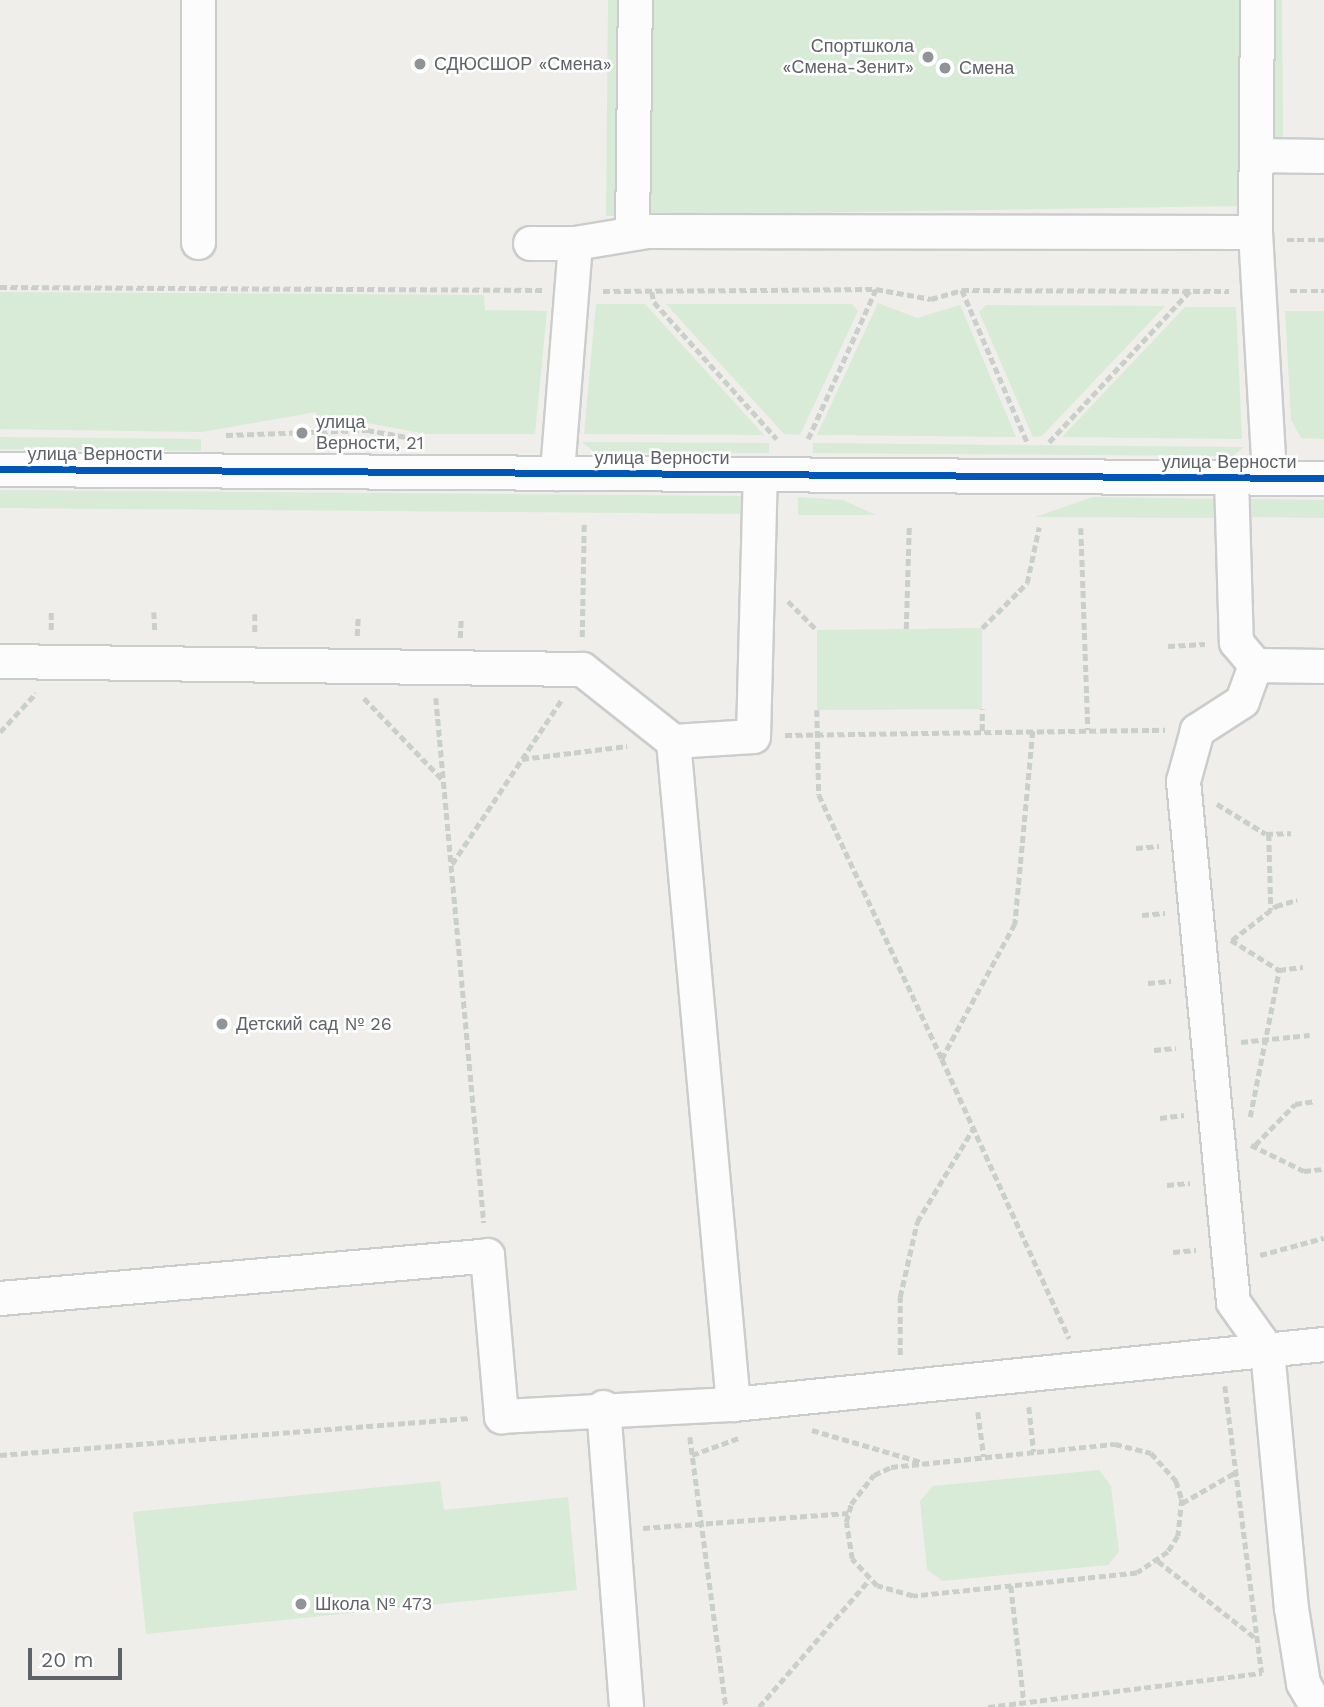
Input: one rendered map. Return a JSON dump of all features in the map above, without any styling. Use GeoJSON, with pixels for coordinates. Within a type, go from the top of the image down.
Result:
{"type":"FeatureCollection","features":[{"type":"Feature","properties":{"kind":"street"},"geometry":{"type":"LineString","coordinates":[[198,0],[198,242]]}},
{"type":"Feature","properties":{"kind":"street"},"geometry":{"type":"LineString","coordinates":[[632,233],[635,0]]}},
{"type":"Feature","properties":{"kind":"street"},"geometry":{"type":"LineString","coordinates":[[1257,0],[1256,155],[1267,236],[1259,291],[1269,478]]}},
{"type":"Feature","properties":{"kind":"street"},"geometry":{"type":"LineString","coordinates":[[1256,155],[1324,156]]}},
{"type":"Feature","properties":{"kind":"street"},"geometry":{"type":"LineString","coordinates":[[530,243],[575,243],[632,233],[1267,236]]}},
{"type":"Feature","properties":{"kind":"street"},"geometry":{"type":"LineString","coordinates":[[557,473],[575,243]]}},
{"type":"Feature","properties":{"kind":"street","name":"улица Верности"},"geometry":{"type":"LineString","coordinates":[[0,469],[1324,478]]}},
{"type":"Feature","properties":{"kind":"street"},"geometry":{"type":"LineString","coordinates":[[0,661],[279,672],[333,666],[582,669],[673,741],[753,736],[760,474]]}},
{"type":"Feature","properties":{"kind":"street"},"geometry":{"type":"LineString","coordinates":[[1231,478],[1236,642],[1255,665],[1324,666]]}},
{"type":"Feature","properties":{"kind":"street"},"geometry":{"type":"LineString","coordinates":[[1255,665],[1242,701],[1197,730],[1183,781],[1233,1302],[1266,1350],[1310,1695]]}},
{"type":"Feature","properties":{"kind":"street"},"geometry":{"type":"LineString","coordinates":[[673,741],[733,1404]]}},
{"type":"Feature","properties":{"kind":"street"},"geometry":{"type":"LineString","coordinates":[[0,1298],[487,1255],[501,1416],[603,1407],[733,1404],[1324,1344]]}},
{"type":"Feature","properties":{"kind":"street"},"geometry":{"type":"LineString","coordinates":[[603,1407],[626,1707]]}},
{"type":"Feature","properties":{"kind":"path"},"geometry":{"type":"LineString","coordinates":[[1267,236],[1324,240]]}},
{"type":"Feature","properties":{"kind":"path"},"geometry":{"type":"LineString","coordinates":[[0,287],[652,291],[876,289],[932,299],[962,290],[1324,291]]}},
{"type":"Feature","properties":{"kind":"path"},"geometry":{"type":"LineString","coordinates":[[808,439],[876,289]]}},
{"type":"Feature","properties":{"kind":"path"},"geometry":{"type":"LineString","coordinates":[[962,290],[1027,442]]}},
{"type":"Feature","properties":{"kind":"path"},"geometry":{"type":"LineString","coordinates":[[652,291],[654,302],[777,439]]}},
{"type":"Feature","properties":{"kind":"path"},"geometry":{"type":"LineString","coordinates":[[1049,442],[1191,291]]}},
{"type":"Feature","properties":{"kind":"path"},"geometry":{"type":"LineString","coordinates":[[451,866],[582,669],[584,523]]}},
{"type":"Feature","properties":{"kind":"path"},"geometry":{"type":"LineString","coordinates":[[906,629],[909,526]]}},
{"type":"Feature","properties":{"kind":"path"},"geometry":{"type":"LineString","coordinates":[[982,628],[1027,583],[1039,527]]}},
{"type":"Feature","properties":{"kind":"path"},"geometry":{"type":"LineString","coordinates":[[1081,528],[1088,730]]}},
{"type":"Feature","properties":{"kind":"path"},"geometry":{"type":"LineString","coordinates":[[333,666],[443,780]]}},
{"type":"Feature","properties":{"kind":"path"},"geometry":{"type":"LineString","coordinates":[[433,667],[487,1255]]}},
{"type":"Feature","properties":{"kind":"path"},"geometry":{"type":"LineString","coordinates":[[982,709],[982,731]]}},
{"type":"Feature","properties":{"kind":"path"},"geometry":{"type":"LineString","coordinates":[[817,710],[818,795],[974,1127],[1083,1369]]}},
{"type":"Feature","properties":{"kind":"path"},"geometry":{"type":"LineString","coordinates":[[753,736],[818,733],[1197,730]]}},
{"type":"Feature","properties":{"kind":"path"},"geometry":{"type":"LineString","coordinates":[[942,1059],[1015,923],[1033,731]]}},
{"type":"Feature","properties":{"kind":"path"},"geometry":{"type":"LineString","coordinates":[[522,759],[673,741]]}},
{"type":"Feature","properties":{"kind":"path"},"geometry":{"type":"LineString","coordinates":[[1185,807],[1218,803],[1269,834],[1291,833]]}},
{"type":"Feature","properties":{"kind":"path"},"geometry":{"type":"LineString","coordinates":[[1269,834],[1270,911]]}},
{"type":"Feature","properties":{"kind":"path"},"geometry":{"type":"LineString","coordinates":[[1199,946],[1232,940],[1270,911],[1297,900]]}},
{"type":"Feature","properties":{"kind":"path"},"geometry":{"type":"LineString","coordinates":[[1232,940],[1279,970],[1303,967]]}},
{"type":"Feature","properties":{"kind":"path"},"geometry":{"type":"LineString","coordinates":[[1279,970],[1244,1146],[1255,1145],[1304,1171],[1322,1169]]}},
{"type":"Feature","properties":{"kind":"path"},"geometry":{"type":"LineString","coordinates":[[1208,1045],[1310,1035]]}},
{"type":"Feature","properties":{"kind":"path"},"geometry":{"type":"LineString","coordinates":[[1255,1145],[1294,1104],[1316,1101]]}},
{"type":"Feature","properties":{"kind":"path"},"geometry":{"type":"LineString","coordinates":[[900,1387],[900,1297],[917,1222],[974,1127]]}},
{"type":"Feature","properties":{"kind":"path"},"geometry":{"type":"LineString","coordinates":[[1230,1266],[1324,1238]]}},
{"type":"Feature","properties":{"kind":"path"},"geometry":{"type":"LineString","coordinates":[[1224,1377],[1262,1673]]}},
{"type":"Feature","properties":{"kind":"path"},"geometry":{"type":"LineString","coordinates":[[1027,1397],[1034,1452]]}},
{"type":"Feature","properties":{"kind":"path"},"geometry":{"type":"LineString","coordinates":[[977,1402],[984,1457]]}},
{"type":"Feature","properties":{"kind":"path"},"geometry":{"type":"LineString","coordinates":[[685,1406],[726,1707]]}},
{"type":"Feature","properties":{"kind":"path"},"geometry":{"type":"LineString","coordinates":[[0,1455],[501,1416]]}},
{"type":"Feature","properties":{"kind":"path"},"geometry":{"type":"LineString","coordinates":[[797,1425],[925,1464]]}},
{"type":"Feature","properties":{"kind":"path"},"geometry":{"type":"LineString","coordinates":[[692,1455],[750,1434]]}},
{"type":"Feature","properties":{"kind":"path"},"geometry":{"type":"LineString","coordinates":[[1133,1446],[1166,1465],[1182,1503],[1178,1536],[1158,1561],[1137,1573],[913,1596],[869,1580],[846,1541],[848,1513],[874,1475],[925,1464],[1034,1452],[1133,1446]]}},
{"type":"Feature","properties":{"kind":"path"},"geometry":{"type":"LineString","coordinates":[[1182,1503],[1236,1472]]}},
{"type":"Feature","properties":{"kind":"path"},"geometry":{"type":"LineString","coordinates":[[611,1530],[848,1513]]}},
{"type":"Feature","properties":{"kind":"path"},"geometry":{"type":"LineString","coordinates":[[1158,1561],[1258,1640]]}},
{"type":"Feature","properties":{"kind":"path"},"geometry":{"type":"LineString","coordinates":[[759,1707],[869,1580]]}},
{"type":"Feature","properties":{"kind":"path"},"geometry":{"type":"LineString","coordinates":[[1011,1586],[1024,1702]]}},
{"type":"Feature","properties":{"kind":"path"},"geometry":{"type":"LineString","coordinates":[[988,1707],[1262,1673],[1310,1695]]}},
{"type":"Feature","properties":{"kind":"green space","name":"Смена"},"geometry":{"type":"Polygon","coordinates":[[[608,0],[1282,0],[1283,135],[1237,206],[606,216],[608,0]]]}},
{"type":"Feature","properties":{"kind":"green space"},"geometry":{"type":"Polygon","coordinates":[[[0,292],[484,295],[485,310],[547,311],[535,434],[426,434],[367,423],[317,424],[316,412],[202,432],[0,429],[0,292]]]}},
{"type":"Feature","properties":{"kind":"green space"},"geometry":{"type":"Polygon","coordinates":[[[878,303],[917,318],[960,305],[1016,437],[817,435],[878,303]]]}},
{"type":"Feature","properties":{"kind":"green space"},"geometry":{"type":"Polygon","coordinates":[[[596,304],[645,304],[764,435],[584,434],[596,304]]]}},
{"type":"Feature","properties":{"kind":"green space"},"geometry":{"type":"Polygon","coordinates":[[[666,304],[852,304],[858,311],[800,435],[784,434],[666,304]]]}},
{"type":"Feature","properties":{"kind":"green space"},"geometry":{"type":"Polygon","coordinates":[[[986,305],[1165,306],[1042,436],[1033,437],[979,312],[986,305]]]}},
{"type":"Feature","properties":{"kind":"green space"},"geometry":{"type":"Polygon","coordinates":[[[1185,307],[1236,307],[1242,439],[1062,437],[1185,307]]]}},
{"type":"Feature","properties":{"kind":"green space"},"geometry":{"type":"Polygon","coordinates":[[[1285,311],[1324,311],[1324,439],[1301,438],[1291,420],[1285,311]]]}},
{"type":"Feature","properties":{"kind":"green space"},"geometry":{"type":"Polygon","coordinates":[[[0,437],[201,439],[201,451],[0,449],[0,437]]]}},
{"type":"Feature","properties":{"kind":"green space"},"geometry":{"type":"Polygon","coordinates":[[[582,442],[769,443],[769,453],[595,453],[582,442]]]}},
{"type":"Feature","properties":{"kind":"green space"},"geometry":{"type":"Polygon","coordinates":[[[813,443],[1244,447],[1233,456],[813,453],[813,443]]]}},
{"type":"Feature","properties":{"kind":"green space"},"geometry":{"type":"Polygon","coordinates":[[[0,490],[749,496],[749,514],[0,508],[0,490]]]}},
{"type":"Feature","properties":{"kind":"green space"},"geometry":{"type":"Polygon","coordinates":[[[798,497],[843,500],[876,515],[798,515],[798,497]]]}},
{"type":"Feature","properties":{"kind":"green space"},"geometry":{"type":"Polygon","coordinates":[[[1093,497],[1217,499],[1217,518],[1035,517],[1093,497]]]}},
{"type":"Feature","properties":{"kind":"green space"},"geometry":{"type":"Polygon","coordinates":[[[1246,499],[1324,500],[1324,518],[1247,517],[1246,499]]]}},
{"type":"Feature","properties":{"kind":"green space"},"geometry":{"type":"Polygon","coordinates":[[[982,628],[982,709],[817,710],[817,630],[982,628]]]}},
{"type":"Feature","properties":{"kind":"green space"},"geometry":{"type":"Polygon","coordinates":[[[1099,1470],[1111,1486],[1119,1552],[1108,1565],[942,1581],[927,1569],[920,1501],[933,1486],[1099,1470]]]}},
{"type":"Feature","properties":{"kind":"green space"},"geometry":{"type":"Polygon","coordinates":[[[440,1481],[444,1510],[568,1497],[577,1590],[146,1634],[133,1512],[440,1481]]]}},
{"type":"Feature","properties":{"kind":"cycle path"},"geometry":{"type":"LineString","coordinates":[[0,469],[1324,478]]}},
{"type":"Feature","properties":{"kind":"place","name":"Спортшкола «Смена-Зенит»"},"geometry":{"type":"Point","coordinates":[928,57]}},
{"type":"Feature","properties":{"kind":"place","name":"СДЮСШОР «Смена»"},"geometry":{"type":"Point","coordinates":[420,64]}},
{"type":"Feature","properties":{"kind":"place","name":"Смена"},"geometry":{"type":"Point","coordinates":[945,68]}},
{"type":"Feature","properties":{"kind":"place","name":"улица Верности, 21"},"geometry":{"type":"Point","coordinates":[302,433]}},
{"type":"Feature","properties":{"kind":"place","name":"Детский сад № 26"},"geometry":{"type":"Point","coordinates":[222,1024]}},
{"type":"Feature","properties":{"kind":"place","name":"Школа № 473"},"geometry":{"type":"Point","coordinates":[301,1604]}}]}
